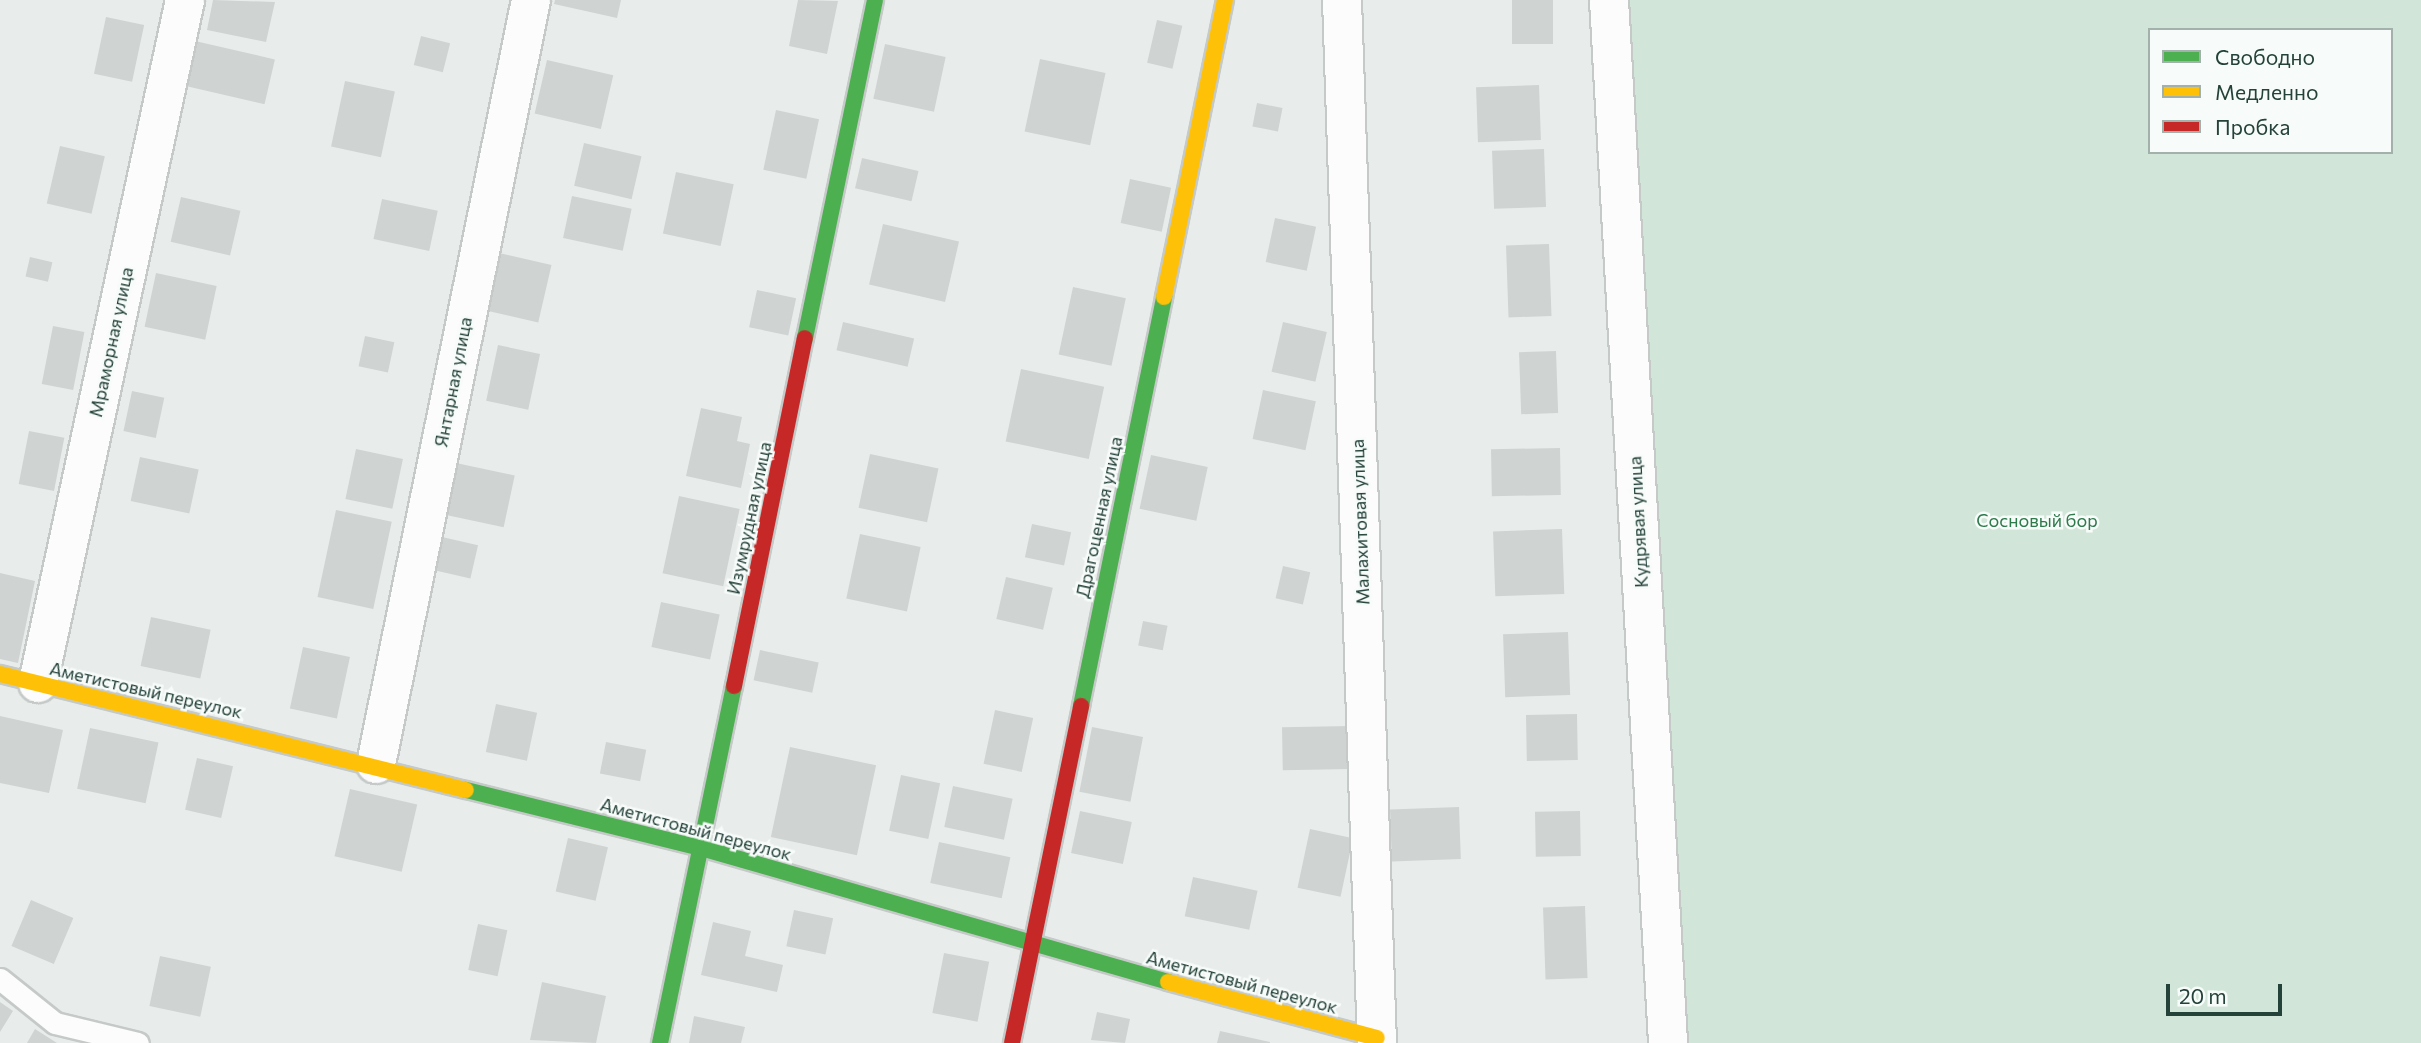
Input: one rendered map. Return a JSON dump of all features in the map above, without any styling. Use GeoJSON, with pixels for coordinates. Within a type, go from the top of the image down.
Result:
{"type":"FeatureCollection","features":[{"type":"Feature","properties":{"kind":"street","name":"Мраморная улица"},"geometry":{"type":"LineString","coordinates":[[38,684],[185,0]]}},
{"type":"Feature","properties":{"kind":"street","name":"Янтарная улица"},"geometry":{"type":"LineString","coordinates":[[376,764],[531,0]]}},
{"type":"Feature","properties":{"kind":"street","name":"Изумрудная улица"},"geometry":{"type":"LineString","coordinates":[[660,1043],[875,0]]}},
{"type":"Feature","properties":{"kind":"street","name":"Драгоценная улица"},"geometry":{"type":"LineString","coordinates":[[1012,1043],[1226,0]]}},
{"type":"Feature","properties":{"kind":"street","name":"Малахитовая улица"},"geometry":{"type":"LineString","coordinates":[[1342,0],[1377,1041]]}},
{"type":"Feature","properties":{"kind":"street","name":"Кудрявая улица"},"geometry":{"type":"LineString","coordinates":[[1609,0],[1668,1043]]}},
{"type":"Feature","properties":{"kind":"street","name":"Аметистовый переулок"},"geometry":{"type":"LineString","coordinates":[[0,674],[376,764],[701,849],[1031,946],[1377,1041]]}},
{"type":"Feature","properties":{"kind":"lane"},"geometry":{"type":"LineString","coordinates":[[0,979],[55,1023],[138,1043]]}},
{"type":"Feature","properties":{"kind":"green space","name":"Сосновый бор"},"geometry":{"type":"Polygon","coordinates":[[[1621,0],[2421,0],[2421,1043],[1680,1043],[1621,0]]]}},
{"type":"Feature","properties":{"kind":"building"},"geometry":{"type":"Polygon","coordinates":[[[213,0],[275,2],[266,42],[207,30],[213,0]]]}},
{"type":"Feature","properties":{"kind":"building"},"geometry":{"type":"Polygon","coordinates":[[[555,0],[621,0],[617,18],[554,4],[555,0]]]}},
{"type":"Feature","properties":{"kind":"building"},"geometry":{"type":"Polygon","coordinates":[[[798,0],[838,1],[827,54],[789,46],[798,0]]]}},
{"type":"Feature","properties":{"kind":"building"},"geometry":{"type":"Polygon","coordinates":[[[1512,0],[1553,0],[1553,44],[1512,44],[1512,0]]]}},
{"type":"Feature","properties":{"kind":"building"},"geometry":{"type":"Polygon","coordinates":[[[106,17],[144,25],[132,82],[94,74],[106,17]]]}},
{"type":"Feature","properties":{"kind":"building"},"geometry":{"type":"Polygon","coordinates":[[[1157,20],[1182,26],[1172,69],[1147,63],[1157,20]]]}},
{"type":"Feature","properties":{"kind":"building"},"geometry":{"type":"Polygon","coordinates":[[[421,36],[450,43],[443,72],[414,65],[421,36]]]}},
{"type":"Feature","properties":{"kind":"building"},"geometry":{"type":"Polygon","coordinates":[[[195,41],[275,59],[265,104],[185,86],[195,41]]]}},
{"type":"Feature","properties":{"kind":"building"},"geometry":{"type":"Polygon","coordinates":[[[885,44],[946,57],[934,112],[873,99],[885,44]]]}},
{"type":"Feature","properties":{"kind":"building"},"geometry":{"type":"Polygon","coordinates":[[[1040,59],[1106,73],[1090,145],[1025,131],[1040,59]]]}},
{"type":"Feature","properties":{"kind":"building"},"geometry":{"type":"Polygon","coordinates":[[[547,60],[613,75],[601,129],[535,114],[547,60]]]}},
{"type":"Feature","properties":{"kind":"building"},"geometry":{"type":"Polygon","coordinates":[[[345,81],[395,92],[381,157],[331,147],[345,81]]]}},
{"type":"Feature","properties":{"kind":"building"},"geometry":{"type":"Polygon","coordinates":[[[1539,85],[1541,140],[1478,142],[1476,87],[1539,85]]]}},
{"type":"Feature","properties":{"kind":"building"},"geometry":{"type":"Polygon","coordinates":[[[1257,103],[1283,108],[1278,132],[1252,127],[1257,103]]]}},
{"type":"Feature","properties":{"kind":"building"},"geometry":{"type":"Polygon","coordinates":[[[776,110],[819,119],[806,179],[763,170],[776,110]]]}},
{"type":"Feature","properties":{"kind":"building"},"geometry":{"type":"Polygon","coordinates":[[[584,143],[641,156],[632,199],[574,186],[584,143]]]}},
{"type":"Feature","properties":{"kind":"building"},"geometry":{"type":"Polygon","coordinates":[[[60,146],[105,156],[92,214],[47,203],[60,146]]]}},
{"type":"Feature","properties":{"kind":"building"},"geometry":{"type":"Polygon","coordinates":[[[1544,149],[1546,207],[1494,209],[1492,151],[1544,149]]]}},
{"type":"Feature","properties":{"kind":"building"},"geometry":{"type":"Polygon","coordinates":[[[862,158],[919,171],[912,201],[855,188],[862,158]]]}},
{"type":"Feature","properties":{"kind":"building"},"geometry":{"type":"Polygon","coordinates":[[[676,172],[734,184],[721,246],[663,234],[676,172]]]}},
{"type":"Feature","properties":{"kind":"building"},"geometry":{"type":"Polygon","coordinates":[[[1130,179],[1171,188],[1162,232],[1121,223],[1130,179]]]}},
{"type":"Feature","properties":{"kind":"building"},"geometry":{"type":"Polygon","coordinates":[[[572,196],[632,209],[623,251],[563,238],[572,196]]]}},
{"type":"Feature","properties":{"kind":"building"},"geometry":{"type":"Polygon","coordinates":[[[181,197],[240,211],[230,256],[171,242],[181,197]]]}},
{"type":"Feature","properties":{"kind":"building"},"geometry":{"type":"Polygon","coordinates":[[[382,199],[438,211],[429,251],[373,239],[382,199]]]}},
{"type":"Feature","properties":{"kind":"building"},"geometry":{"type":"Polygon","coordinates":[[[1275,218],[1316,227],[1307,271],[1266,262],[1275,218]]]}},
{"type":"Feature","properties":{"kind":"building"},"geometry":{"type":"Polygon","coordinates":[[[883,224],[959,242],[945,302],[869,284],[883,224]]]}},
{"type":"Feature","properties":{"kind":"building"},"geometry":{"type":"Polygon","coordinates":[[[1549,244],[1552,316],[1509,317],[1506,246],[1549,244]]]}},
{"type":"Feature","properties":{"kind":"building"},"geometry":{"type":"Polygon","coordinates":[[[495,252],[552,265],[538,323],[482,309],[495,252]]]}},
{"type":"Feature","properties":{"kind":"building"},"geometry":{"type":"Polygon","coordinates":[[[30,257],[52,262],[48,282],[26,276],[30,257]]]}},
{"type":"Feature","properties":{"kind":"building"},"geometry":{"type":"Polygon","coordinates":[[[156,273],[217,286],[205,340],[145,327],[156,273]]]}},
{"type":"Feature","properties":{"kind":"building"},"geometry":{"type":"Polygon","coordinates":[[[1073,287],[1126,298],[1111,366],[1059,354],[1073,287]]]}},
{"type":"Feature","properties":{"kind":"building"},"geometry":{"type":"Polygon","coordinates":[[[757,290],[796,298],[788,335],[749,327],[757,290]]]}},
{"type":"Feature","properties":{"kind":"building"},"geometry":{"type":"Polygon","coordinates":[[[843,322],[914,338],[908,367],[836,350],[843,322]]]}},
{"type":"Feature","properties":{"kind":"building"},"geometry":{"type":"Polygon","coordinates":[[[1283,322],[1327,332],[1315,382],[1272,372],[1283,322]]]}},
{"type":"Feature","properties":{"kind":"building"},"geometry":{"type":"Polygon","coordinates":[[[53,326],[84,332],[73,390],[42,384],[53,326]]]}},
{"type":"Feature","properties":{"kind":"building"},"geometry":{"type":"Polygon","coordinates":[[[365,336],[394,342],[388,373],[359,366],[365,336]]]}},
{"type":"Feature","properties":{"kind":"building"},"geometry":{"type":"Polygon","coordinates":[[[498,345],[540,354],[528,410],[486,401],[498,345]]]}},
{"type":"Feature","properties":{"kind":"building"},"geometry":{"type":"Polygon","coordinates":[[[1556,351],[1558,413],[1521,414],[1519,352],[1556,351]]]}},
{"type":"Feature","properties":{"kind":"building"},"geometry":{"type":"Polygon","coordinates":[[[1021,369],[1104,387],[1089,459],[1006,441],[1021,369]]]}},
{"type":"Feature","properties":{"kind":"building"},"geometry":{"type":"Polygon","coordinates":[[[1263,390],[1316,401],[1305,450],[1253,439],[1263,390]]]}},
{"type":"Feature","properties":{"kind":"building"},"geometry":{"type":"Polygon","coordinates":[[[132,391],[164,398],[156,438],[123,431],[132,391]]]}},
{"type":"Feature","properties":{"kind":"building"},"geometry":{"type":"Polygon","coordinates":[[[701,408],[742,417],[737,441],[750,444],[741,488],[686,476],[701,408]]]}},
{"type":"Feature","properties":{"kind":"building"},"geometry":{"type":"Polygon","coordinates":[[[29,431],[64,438],[54,491],[19,484],[29,431]]]}},
{"type":"Feature","properties":{"kind":"building"},"geometry":{"type":"Polygon","coordinates":[[[1560,448],[1561,495],[1492,496],[1491,449],[1560,448]]]}},
{"type":"Feature","properties":{"kind":"building"},"geometry":{"type":"Polygon","coordinates":[[[356,449],[403,459],[392,509],[345,499],[356,449]]]}},
{"type":"Feature","properties":{"kind":"building"},"geometry":{"type":"Polygon","coordinates":[[[870,454],[938,469],[927,522],[859,508],[870,454]]]}},
{"type":"Feature","properties":{"kind":"building"},"geometry":{"type":"Polygon","coordinates":[[[1151,455],[1208,467],[1196,521],[1140,509],[1151,455]]]}},
{"type":"Feature","properties":{"kind":"building"},"geometry":{"type":"Polygon","coordinates":[[[140,457],[199,469],[189,513],[131,501],[140,457]]]}},
{"type":"Feature","properties":{"kind":"building"},"geometry":{"type":"Polygon","coordinates":[[[456,463],[515,475],[504,527],[445,515],[456,463]]]}},
{"type":"Feature","properties":{"kind":"building"},"geometry":{"type":"Polygon","coordinates":[[[679,496],[740,509],[723,586],[663,573],[679,496]]]}},
{"type":"Feature","properties":{"kind":"building"},"geometry":{"type":"Polygon","coordinates":[[[336,510],[392,522],[373,609],[317,597],[336,510]]]}},
{"type":"Feature","properties":{"kind":"building"},"geometry":{"type":"Polygon","coordinates":[[[1032,524],[1071,532],[1064,566],[1025,557],[1032,524]]]}},
{"type":"Feature","properties":{"kind":"building"},"geometry":{"type":"Polygon","coordinates":[[[1562,529],[1564,594],[1495,596],[1493,531],[1562,529]]]}},
{"type":"Feature","properties":{"kind":"building"},"geometry":{"type":"Polygon","coordinates":[[[860,534],[921,547],[907,611],[846,599],[860,534]]]}},
{"type":"Feature","properties":{"kind":"building"},"geometry":{"type":"Polygon","coordinates":[[[442,537],[478,545],[470,578],[434,570],[442,537]]]}},
{"type":"Feature","properties":{"kind":"building"},"geometry":{"type":"Polygon","coordinates":[[[1283,566],[1310,572],[1303,604],[1276,598],[1283,566]]]}},
{"type":"Feature","properties":{"kind":"building"},"geometry":{"type":"Polygon","coordinates":[[[0,573],[35,581],[18,663],[0,659],[0,573]]]}},
{"type":"Feature","properties":{"kind":"building"},"geometry":{"type":"Polygon","coordinates":[[[1006,577],[1053,588],[1043,630],[996,619],[1006,577]]]}},
{"type":"Feature","properties":{"kind":"building"},"geometry":{"type":"Polygon","coordinates":[[[661,602],[720,614],[710,659],[651,647],[661,602]]]}},
{"type":"Feature","properties":{"kind":"building"},"geometry":{"type":"Polygon","coordinates":[[[151,617],[211,630],[200,679],[141,666],[151,617]]]}},
{"type":"Feature","properties":{"kind":"building"},"geometry":{"type":"Polygon","coordinates":[[[1143,621],[1168,626],[1163,650],[1138,646],[1143,621]]]}},
{"type":"Feature","properties":{"kind":"building"},"geometry":{"type":"Polygon","coordinates":[[[1568,632],[1570,695],[1505,697],[1503,634],[1568,632]]]}},
{"type":"Feature","properties":{"kind":"building"},"geometry":{"type":"Polygon","coordinates":[[[303,647],[350,657],[337,719],[290,709],[303,647]]]}},
{"type":"Feature","properties":{"kind":"building"},"geometry":{"type":"Polygon","coordinates":[[[760,650],[819,662],[812,693],[754,680],[760,650]]]}},
{"type":"Feature","properties":{"kind":"building"},"geometry":{"type":"Polygon","coordinates":[[[496,704],[537,713],[527,761],[486,752],[496,704]]]}},
{"type":"Feature","properties":{"kind":"building"},"geometry":{"type":"Polygon","coordinates":[[[995,710],[1033,718],[1022,772],[984,764],[995,710]]]}},
{"type":"Feature","properties":{"kind":"building"},"geometry":{"type":"Polygon","coordinates":[[[1577,714],[1578,760],[1527,761],[1526,715],[1577,714]]]}},
{"type":"Feature","properties":{"kind":"building"},"geometry":{"type":"Polygon","coordinates":[[[0,716],[63,730],[49,793],[0,783],[0,716]]]}},
{"type":"Feature","properties":{"kind":"building"},"geometry":{"type":"Polygon","coordinates":[[[1350,726],[1351,769],[1283,770],[1282,727],[1350,726]]]}},
{"type":"Feature","properties":{"kind":"building"},"geometry":{"type":"Polygon","coordinates":[[[1092,727],[1143,737],[1130,802],[1079,792],[1092,727]]]}},
{"type":"Feature","properties":{"kind":"building"},"geometry":{"type":"Polygon","coordinates":[[[90,728],[158,743],[146,803],[77,789],[90,728]]]}},
{"type":"Feature","properties":{"kind":"building"},"geometry":{"type":"Polygon","coordinates":[[[606,742],[646,750],[640,781],[600,773],[606,742]]]}},
{"type":"Feature","properties":{"kind":"building"},"geometry":{"type":"Polygon","coordinates":[[[790,747],[876,765],[857,855],[771,837],[790,747]]]}},
{"type":"Feature","properties":{"kind":"building"},"geometry":{"type":"Polygon","coordinates":[[[197,758],[233,766],[221,818],[185,810],[197,758]]]}},
{"type":"Feature","properties":{"kind":"building"},"geometry":{"type":"Polygon","coordinates":[[[901,775],[940,783],[928,839],[889,831],[901,775]]]}},
{"type":"Feature","properties":{"kind":"building"},"geometry":{"type":"Polygon","coordinates":[[[953,786],[1013,799],[1004,840],[944,827],[953,786]]]}},
{"type":"Feature","properties":{"kind":"building"},"geometry":{"type":"Polygon","coordinates":[[[350,789],[417,805],[402,872],[334,856],[350,789]]]}},
{"type":"Feature","properties":{"kind":"building"},"geometry":{"type":"Polygon","coordinates":[[[1459,807],[1461,859],[1392,861],[1390,809],[1459,807]]]}},
{"type":"Feature","properties":{"kind":"building"},"geometry":{"type":"Polygon","coordinates":[[[1080,811],[1132,822],[1123,864],[1071,853],[1080,811]]]}},
{"type":"Feature","properties":{"kind":"building"},"geometry":{"type":"Polygon","coordinates":[[[1580,811],[1581,856],[1536,857],[1535,812],[1580,811]]]}},
{"type":"Feature","properties":{"kind":"building"},"geometry":{"type":"Polygon","coordinates":[[[1310,829],[1353,838],[1341,897],[1298,888],[1310,829]]]}},
{"type":"Feature","properties":{"kind":"building"},"geometry":{"type":"Polygon","coordinates":[[[568,838],[608,847],[596,901],[556,892],[568,838]]]}},
{"type":"Feature","properties":{"kind":"building"},"geometry":{"type":"Polygon","coordinates":[[[939,842],[1010,857],[1002,898],[930,883],[939,842]]]}},
{"type":"Feature","properties":{"kind":"building"},"geometry":{"type":"Polygon","coordinates":[[[1193,877],[1258,891],[1249,930],[1185,916],[1193,877]]]}},
{"type":"Feature","properties":{"kind":"building"},"geometry":{"type":"Polygon","coordinates":[[[31,900],[73,918],[54,964],[11,946],[31,900]]]}},
{"type":"Feature","properties":{"kind":"building"},"geometry":{"type":"Polygon","coordinates":[[[1585,906],[1588,978],[1546,979],[1543,907],[1585,906]]]}},
{"type":"Feature","properties":{"kind":"building"},"geometry":{"type":"Polygon","coordinates":[[[794,910],[833,918],[825,955],[786,946],[794,910]]]}},
{"type":"Feature","properties":{"kind":"building"},"geometry":{"type":"Polygon","coordinates":[[[713,922],[751,931],[745,956],[783,965],[777,992],[701,975],[713,922]]]}},
{"type":"Feature","properties":{"kind":"building"},"geometry":{"type":"Polygon","coordinates":[[[478,924],[507,930],[498,976],[468,970],[478,924]]]}},
{"type":"Feature","properties":{"kind":"building"},"geometry":{"type":"Polygon","coordinates":[[[944,953],[989,962],[978,1022],[932,1013],[944,953]]]}},
{"type":"Feature","properties":{"kind":"building"},"geometry":{"type":"Polygon","coordinates":[[[160,956],[211,967],[200,1017],[149,1006],[160,956]]]}},
{"type":"Feature","properties":{"kind":"building"},"geometry":{"type":"Polygon","coordinates":[[[542,982],[606,996],[596,1043],[530,1040],[542,982]]]}},
{"type":"Feature","properties":{"kind":"building"},"geometry":{"type":"Polygon","coordinates":[[[0,1002],[13,1011],[0,1032],[0,1002]]]}},
{"type":"Feature","properties":{"kind":"building"},"geometry":{"type":"Polygon","coordinates":[[[1097,1012],[1130,1019],[1125,1043],[1091,1040],[1097,1012]]]}},
{"type":"Feature","properties":{"kind":"building"},"geometry":{"type":"Polygon","coordinates":[[[694,1016],[745,1027],[741,1043],[689,1043],[694,1016]]]}},
{"type":"Feature","properties":{"kind":"building"},"geometry":{"type":"Polygon","coordinates":[[[35,1029],[57,1043],[27,1043],[35,1029]]]}},
{"type":"Feature","properties":{"kind":"building"},"geometry":{"type":"Polygon","coordinates":[[[1220,1031],[1270,1042],[1270,1043],[1217,1043],[1220,1031]]]}},
{"type":"Feature","properties":{"kind":"traffic: fast"},"geometry":{"type":"LineString","coordinates":[[805,338],[875,0]]}},
{"type":"Feature","properties":{"kind":"traffic: fast"},"geometry":{"type":"LineString","coordinates":[[1081,706],[1164,297]]}},
{"type":"Feature","properties":{"kind":"traffic: fast"},"geometry":{"type":"LineString","coordinates":[[660,1043],[734,686]]}},
{"type":"Feature","properties":{"kind":"traffic: fast"},"geometry":{"type":"LineString","coordinates":[[466,790],[701,848],[1168,982]]}},
{"type":"Feature","properties":{"kind":"traffic: slow"},"geometry":{"type":"LineString","coordinates":[[1164,297],[1225,0]]}},
{"type":"Feature","properties":{"kind":"traffic: slow"},"geometry":{"type":"LineString","coordinates":[[0,674],[466,790]]}},
{"type":"Feature","properties":{"kind":"traffic: slow"},"geometry":{"type":"LineString","coordinates":[[1168,982],[1377,1038]]}},
{"type":"Feature","properties":{"kind":"traffic: jam"},"geometry":{"type":"LineString","coordinates":[[734,686],[805,338]]}},
{"type":"Feature","properties":{"kind":"traffic: jam"},"geometry":{"type":"LineString","coordinates":[[1012,1043],[1081,706]]}}]}
